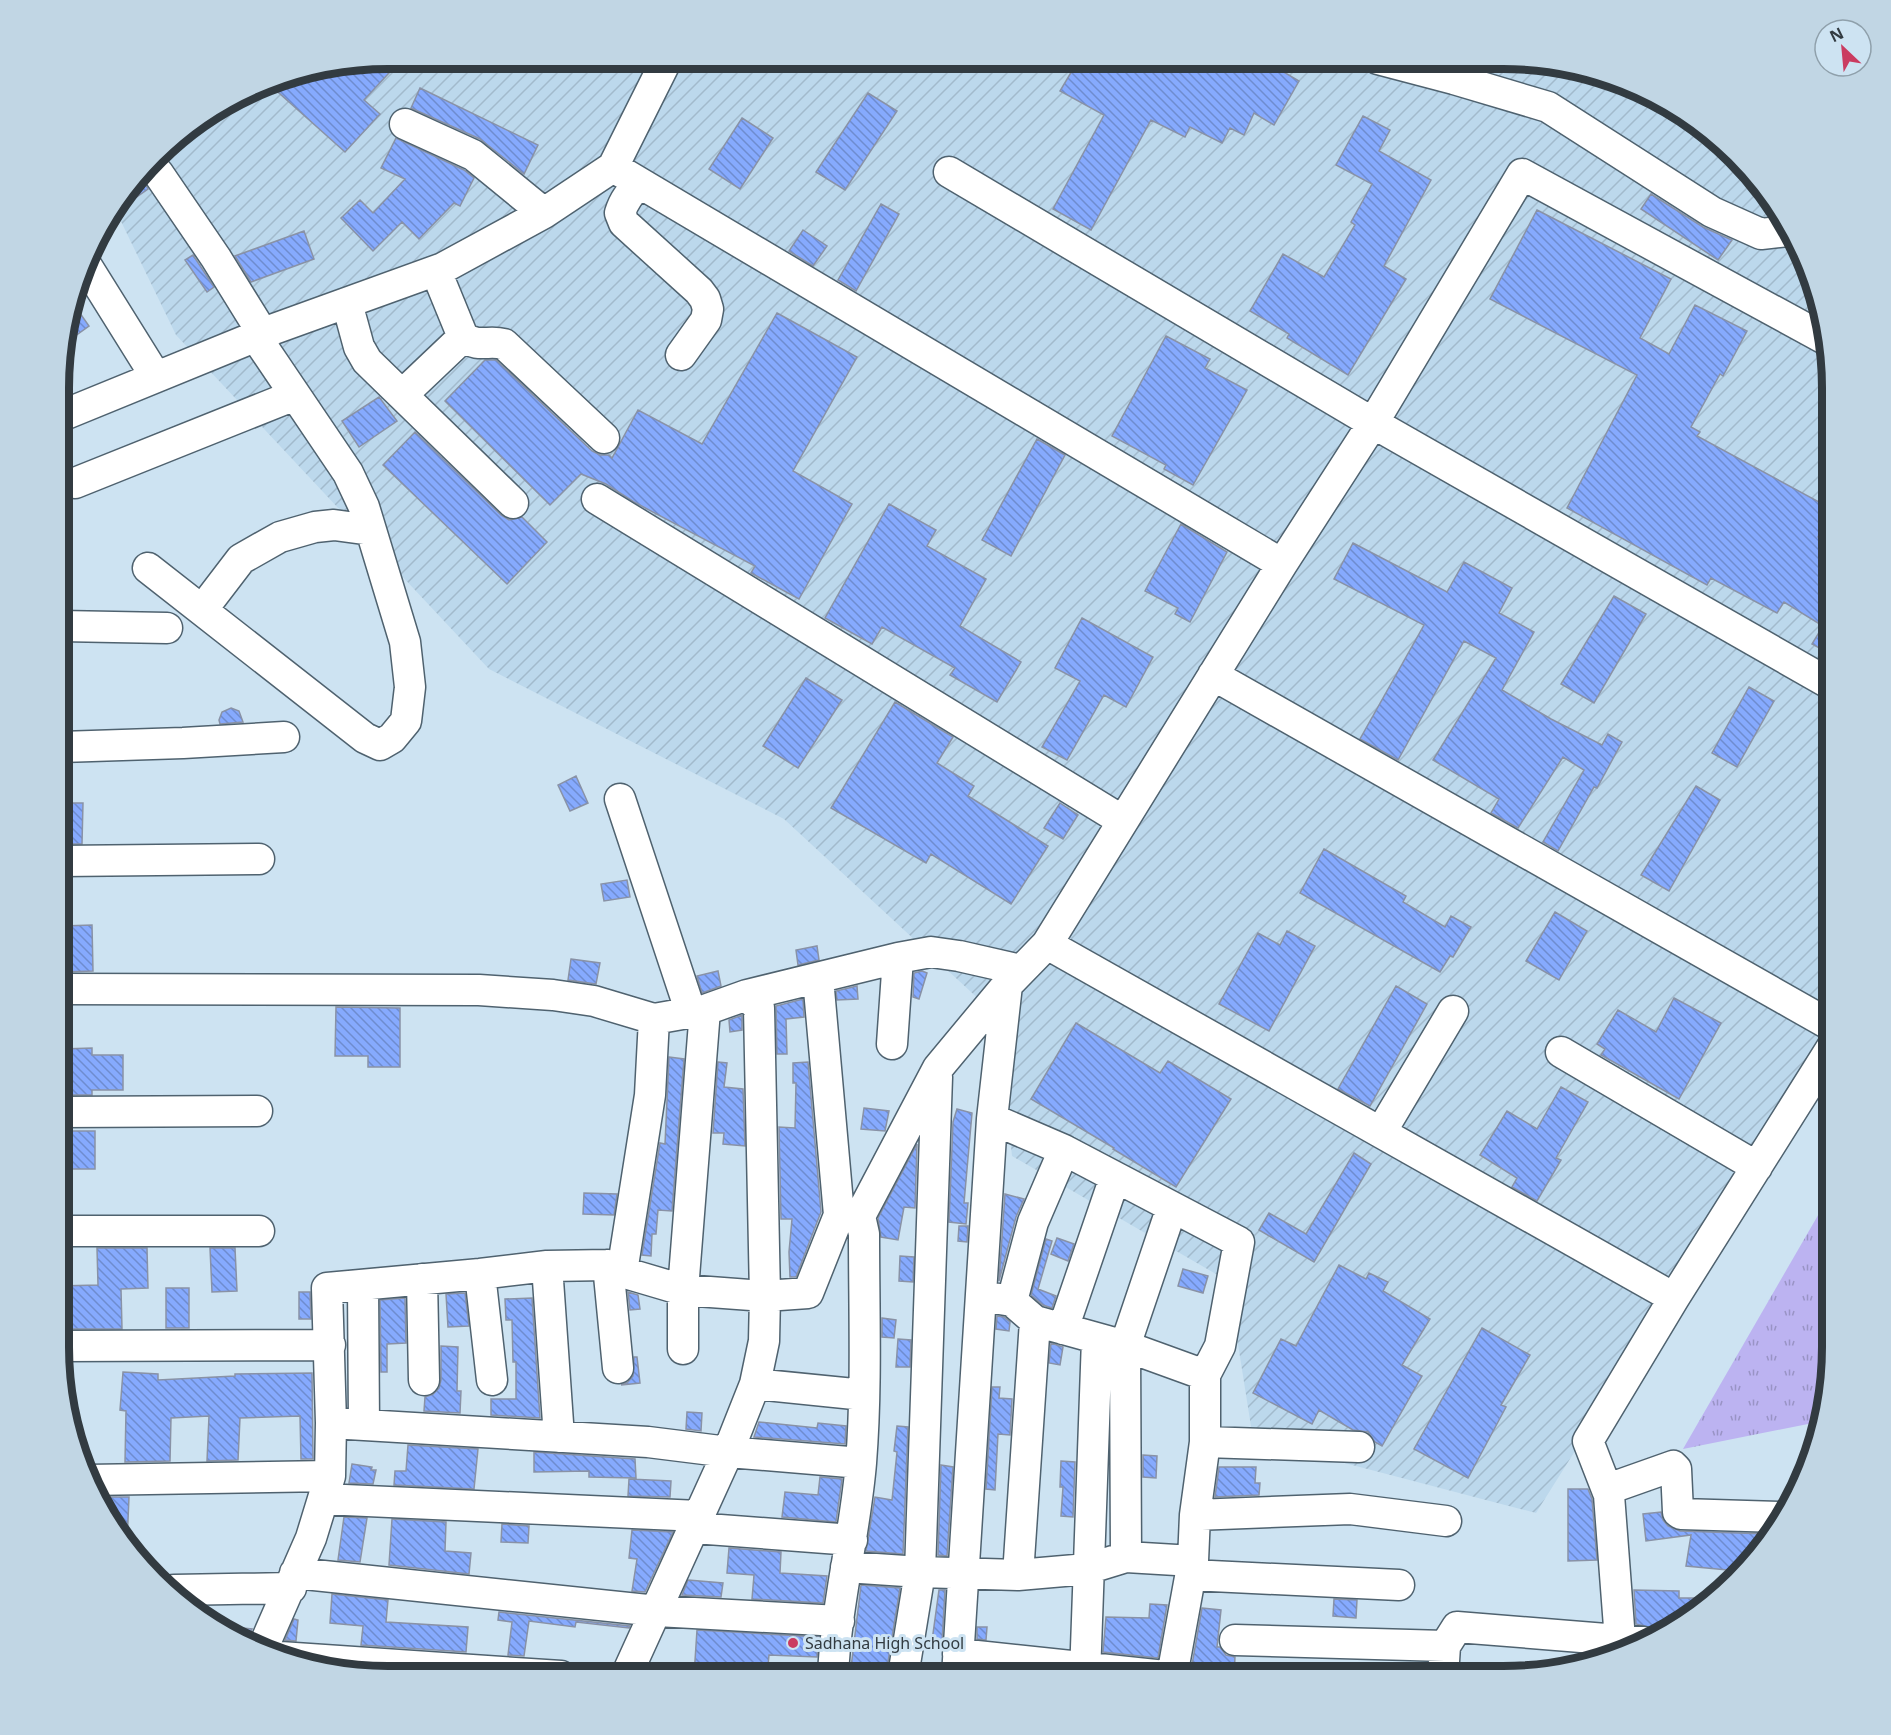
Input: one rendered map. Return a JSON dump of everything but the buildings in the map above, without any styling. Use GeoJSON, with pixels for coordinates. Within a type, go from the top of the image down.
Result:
{"type":"FeatureCollection","features":[{"type":"Feature","properties":{"kind":"street"},"geometry":{"type":"LineString","coordinates":[[69,413],[260,335],[436,271],[544,213],[613,167],[662,69]]}},
{"type":"Feature","properties":{"kind":"street"},"geometry":{"type":"LineString","coordinates":[[1416,69],[1548,107],[1712,212],[1761,234],[1781,232]]}},
{"type":"Feature","properties":{"kind":"street"},"geometry":{"type":"LineString","coordinates":[[405,124],[473,155],[544,213]]}},
{"type":"Feature","properties":{"kind":"street"},"geometry":{"type":"LineString","coordinates":[[613,167],[1282,564]]}},
{"type":"Feature","properties":{"kind":"street"},"geometry":{"type":"LineString","coordinates":[[148,568],[364,738],[380,745],[392,738],[406,721],[410,687],[405,642],[358,491],[295,395],[216,258],[158,172]]}},
{"type":"Feature","properties":{"kind":"street"},"geometry":{"type":"LineString","coordinates":[[949,172],[1373,423],[1822,679]]}},
{"type":"Feature","properties":{"kind":"street"},"geometry":{"type":"LineString","coordinates":[[266,1642],[311,1538],[327,1488],[331,1423],[327,1288],[547,1266],[615,1268],[683,1290],[765,1296],[808,1293],[849,1216],[938,1068],[1014,977],[1047,944],[1282,564],[1373,423],[1522,174],[1817,335]]}},
{"type":"Feature","properties":{"kind":"street"},"geometry":{"type":"LineString","coordinates":[[640,183],[623,204],[620,213],[624,223],[699,291],[708,309],[706,320],[681,356]]}},
{"type":"Feature","properties":{"kind":"street"},"geometry":{"type":"LineString","coordinates":[[436,271],[463,337],[473,343],[504,344],[604,438]]}},
{"type":"Feature","properties":{"kind":"street"},"geometry":{"type":"LineString","coordinates":[[91,272],[156,377]]}},
{"type":"Feature","properties":{"kind":"street"},"geometry":{"type":"LineString","coordinates":[[347,303],[362,353],[367,361],[403,393],[513,503]]}},
{"type":"Feature","properties":{"kind":"street"},"geometry":{"type":"LineString","coordinates":[[403,393],[463,337]]}},
{"type":"Feature","properties":{"kind":"street"},"geometry":{"type":"LineString","coordinates":[[75,483],[295,395]]}},
{"type":"Feature","properties":{"kind":"street"},"geometry":{"type":"LineString","coordinates":[[597,499],[1124,821]]}},
{"type":"Feature","properties":{"kind":"street"},"geometry":{"type":"LineString","coordinates":[[202,610],[241,559],[280,537],[315,527],[334,525],[371,530]]}},
{"type":"Feature","properties":{"kind":"street"},"geometry":{"type":"LineString","coordinates":[[69,626],[167,628]]}},
{"type":"Feature","properties":{"kind":"street"},"geometry":{"type":"LineString","coordinates":[[1213,675],[1822,1020]]}},
{"type":"Feature","properties":{"kind":"street"},"geometry":{"type":"LineString","coordinates":[[69,747],[284,737]]}},
{"type":"Feature","properties":{"kind":"street"},"geometry":{"type":"LineString","coordinates":[[620,798],[698,1012],[683,1290],[683,1348]]}},
{"type":"Feature","properties":{"kind":"street"},"geometry":{"type":"LineString","coordinates":[[69,861],[259,859]]}},
{"type":"Feature","properties":{"kind":"street"},"geometry":{"type":"LineString","coordinates":[[1047,944],[1674,1298]]}},
{"type":"Feature","properties":{"kind":"street"},"geometry":{"type":"LineString","coordinates":[[69,989],[479,990],[553,994],[654,1019],[698,1012],[747,995],[931,952],[959,956],[1014,977]]}},
{"type":"Feature","properties":{"kind":"street"},"geometry":{"type":"LineString","coordinates":[[892,1044],[898,958]]}},
{"type":"Feature","properties":{"kind":"street"},"geometry":{"type":"LineString","coordinates":[[978,1666],[958,1665],[992,1119],[1014,977]]}},
{"type":"Feature","properties":{"kind":"street"},"geometry":{"type":"LineString","coordinates":[[818,978],[849,1216],[864,1234],[864,1395],[861,1463],[834,1666]]}},
{"type":"Feature","properties":{"kind":"street"},"geometry":{"type":"LineString","coordinates":[[631,1666],[697,1522],[756,1384],[764,1341],[759,1008],[747,995]]}},
{"type":"Feature","properties":{"kind":"street"},"geometry":{"type":"LineString","coordinates":[[1381,1132],[1453,1011]]}},
{"type":"Feature","properties":{"kind":"street"},"geometry":{"type":"LineString","coordinates":[[618,1368],[615,1268],[650,1095],[654,1019]]}},
{"type":"Feature","properties":{"kind":"street"},"geometry":{"type":"LineString","coordinates":[[1561,1052],[1757,1167]]}},
{"type":"Feature","properties":{"kind":"street"},"geometry":{"type":"LineString","coordinates":[[1627,1641],[1608,1489],[1588,1440],[1674,1298],[1822,1063]]}},
{"type":"Feature","properties":{"kind":"street"},"geometry":{"type":"LineString","coordinates":[[905,1666],[920,1572],[938,1068]]}},
{"type":"Feature","properties":{"kind":"street"},"geometry":{"type":"LineString","coordinates":[[69,1112],[257,1111]]}},
{"type":"Feature","properties":{"kind":"street"},"geometry":{"type":"LineString","coordinates":[[992,1119],[1064,1150],[1239,1242],[1220,1346],[1205,1375],[1205,1442],[1195,1515],[1192,1568],[1174,1666]]}},
{"type":"Feature","properties":{"kind":"street"},"geometry":{"type":"LineString","coordinates":[[1012,1301],[1033,1222],[1064,1150]]}},
{"type":"Feature","properties":{"kind":"street"},"geometry":{"type":"LineString","coordinates":[[1063,1329],[1115,1177]]}},
{"type":"Feature","properties":{"kind":"street"},"geometry":{"type":"LineString","coordinates":[[1085,1666],[1088,1569],[1111,1343],[1172,1207]]}},
{"type":"Feature","properties":{"kind":"street"},"geometry":{"type":"LineString","coordinates":[[69,1231],[259,1231]]}},
{"type":"Feature","properties":{"kind":"street"},"geometry":{"type":"LineString","coordinates":[[547,1266],[559,1437]]}},
{"type":"Feature","properties":{"kind":"street"},"geometry":{"type":"LineString","coordinates":[[480,1274],[492,1380]]}},
{"type":"Feature","properties":{"kind":"street"},"geometry":{"type":"LineString","coordinates":[[422,1279],[424,1380]]}},
{"type":"Feature","properties":{"kind":"street"},"geometry":{"type":"LineString","coordinates":[[363,1285],[364,1425]]}},
{"type":"Feature","properties":{"kind":"street"},"geometry":{"type":"LineString","coordinates":[[981,1296],[1012,1301],[1035,1321],[1111,1343],[1205,1375]]}},
{"type":"Feature","properties":{"kind":"street"},"geometry":{"type":"LineString","coordinates":[[1018,1575],[1035,1321]]}},
{"type":"Feature","properties":{"kind":"street"},"geometry":{"type":"LineString","coordinates":[[1111,1343],[1126,1557]]}},
{"type":"Feature","properties":{"kind":"street"},"geometry":{"type":"LineString","coordinates":[[69,1346],[330,1345]]}},
{"type":"Feature","properties":{"kind":"street"},"geometry":{"type":"LineString","coordinates":[[756,1384],[864,1395]]}},
{"type":"Feature","properties":{"kind":"street"},"geometry":{"type":"LineString","coordinates":[[331,1423],[648,1442],[728,1452],[861,1463]]}},
{"type":"Feature","properties":{"kind":"street"},"geometry":{"type":"LineString","coordinates":[[1205,1442],[1359,1447]]}},
{"type":"Feature","properties":{"kind":"street"},"geometry":{"type":"LineString","coordinates":[[1608,1489],[1673,1466],[1676,1469],[1678,1512],[1681,1514],[1772,1517]]}},
{"type":"Feature","properties":{"kind":"street"},"geometry":{"type":"LineString","coordinates":[[98,1480],[327,1488],[697,1522],[849,1554],[920,1572],[1018,1575],[1088,1569],[1126,1557],[1192,1568],[1399,1585]]}},
{"type":"Feature","properties":{"kind":"street"},"geometry":{"type":"LineString","coordinates":[[1195,1515],[1350,1509],[1446,1521]]}},
{"type":"Feature","properties":{"kind":"street"},"geometry":{"type":"LineString","coordinates":[[181,1589],[293,1580],[657,1611],[839,1621]]}},
{"type":"Feature","properties":{"kind":"street"},"geometry":{"type":"LineString","coordinates":[[1444,1666],[1445,1646],[1457,1627],[1619,1644]]}},
{"type":"Feature","properties":{"kind":"street"},"geometry":{"type":"LineString","coordinates":[[1234,1640],[1445,1646]]}},
{"type":"Feature","properties":{"kind":"street"},"geometry":{"type":"LineString","coordinates":[[327,1660],[413,1666]]}},
{"type":"Feature","properties":{"kind":"shaded area"},"geometry":{"type":"Polygon","coordinates":[[[388,69],[1523,70],[1565,75],[1625,93],[1680,123],[1713,148],[1756,194],[1789,247],[1811,306],[1819,347],[1822,388],[1822,1058],[1536,1513],[1253,1439],[1228,1281],[1012,1156],[997,1016],[784,819],[489,669],[176,335],[119,217],[123,211],[148,178],[178,148],[211,123],[266,93],[306,80],[347,72],[388,69]]]}},
{"type":"Feature","properties":{"kind":"green space"},"geometry":{"type":"Polygon","coordinates":[[[1822,1208],[1822,1347],[1819,1388],[1812,1423],[1683,1449],[1822,1208]]]}},
{"type":"Feature","properties":{"kind":"place","name":"Sadhana High School"},"geometry":{"type":"Point","coordinates":[793,1643]}}]}
